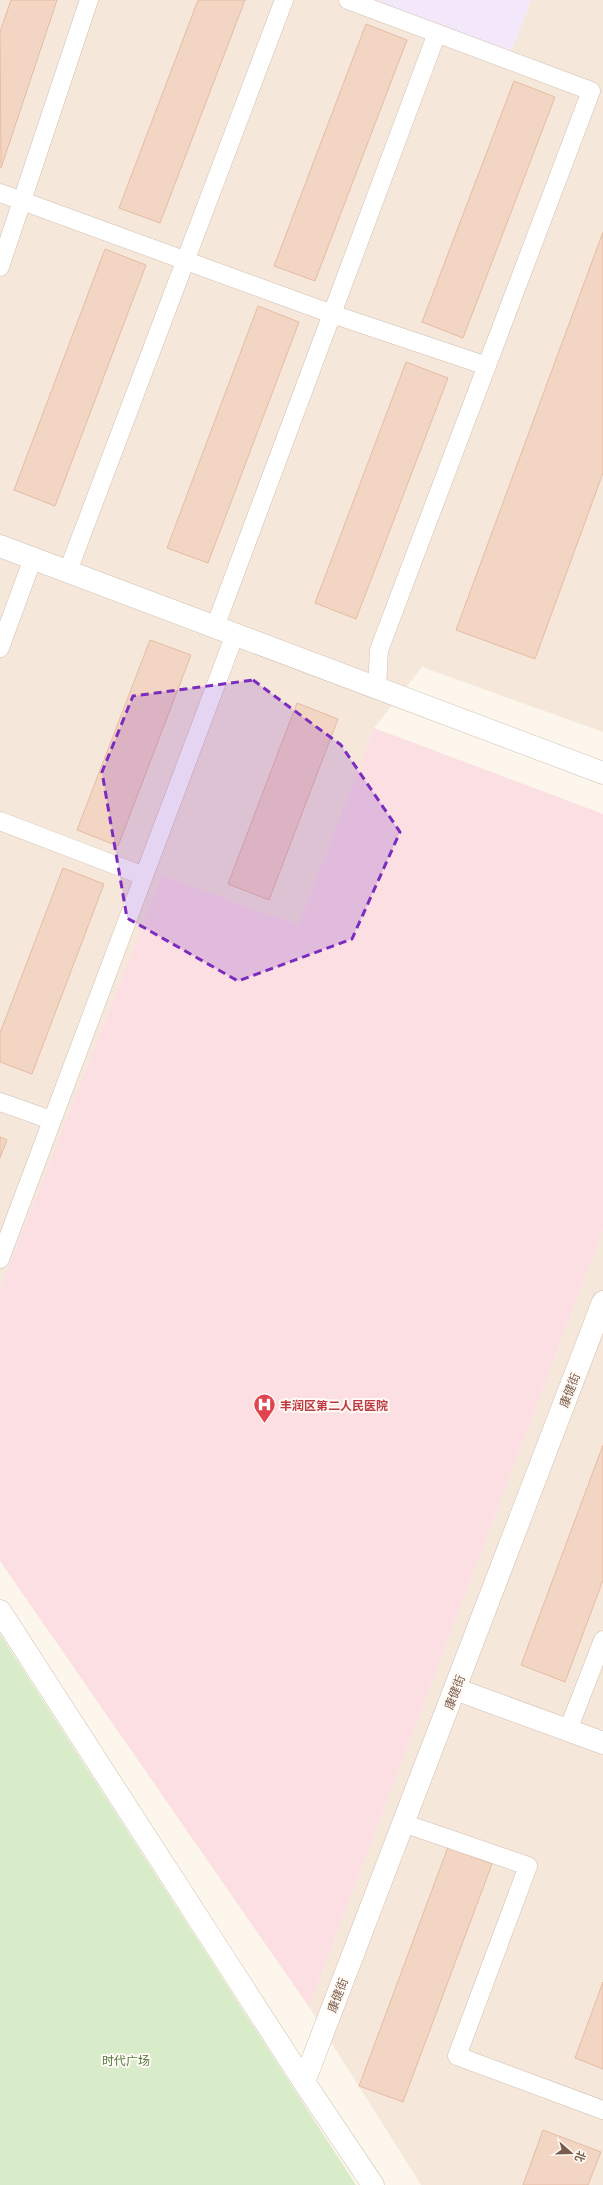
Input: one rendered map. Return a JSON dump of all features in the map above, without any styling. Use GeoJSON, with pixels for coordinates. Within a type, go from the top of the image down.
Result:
{"type":"FeatureCollection","features":[{"type":"Feature","properties":{"kind":"street"},"geometry":{"type":"LineString","coordinates":[[0,546],[603,773]]}},
{"type":"Feature","properties":{"kind":"street","name":"康健街"},"geometry":{"type":"LineString","coordinates":[[304,2082],[455,1689],[601,1316]]}},
{"type":"Feature","properties":{"kind":"street"},"geometry":{"type":"LineString","coordinates":[[0,1611],[304,2082],[373,2185]]}},
{"type":"Feature","properties":{"kind":"street"},"geometry":{"type":"LineString","coordinates":[[455,1689],[603,1744]]}},
{"type":"Feature","properties":{"kind":"lane"},"geometry":{"type":"LineString","coordinates":[[0,267],[21,200],[89,0]]}},
{"type":"Feature","properties":{"kind":"lane"},"geometry":{"type":"LineString","coordinates":[[68,571],[284,0]]}},
{"type":"Feature","properties":{"kind":"lane"},"geometry":{"type":"LineString","coordinates":[[348,0],[591,91],[380,650],[376,688]]}},
{"type":"Feature","properties":{"kind":"lane"},"geometry":{"type":"LineString","coordinates":[[215,627],[437,33]]}},
{"type":"Feature","properties":{"kind":"lane"},"geometry":{"type":"LineString","coordinates":[[0,193],[332,314],[487,366]]}},
{"type":"Feature","properties":{"kind":"lane"},"geometry":{"type":"LineString","coordinates":[[0,648],[33,558]]}},
{"type":"Feature","properties":{"kind":"lane"},"geometry":{"type":"LineString","coordinates":[[0,1259],[235,634]]}},
{"type":"Feature","properties":{"kind":"lane"},"geometry":{"type":"LineString","coordinates":[[0,821],[144,876]]}},
{"type":"Feature","properties":{"kind":"lane"},"geometry":{"type":"LineString","coordinates":[[0,1102],[51,1120]]}},
{"type":"Feature","properties":{"kind":"lane"},"geometry":{"type":"LineString","coordinates":[[568,1730],[603,1640]]}},
{"type":"Feature","properties":{"kind":"lane"},"geometry":{"type":"LineString","coordinates":[[403,1824],[528,1866],[457,2056],[603,2110]]}},
{"type":"Feature","properties":{"kind":"highlighted area"},"geometry":{"type":"Polygon","coordinates":[[[253,680],[341,745],[400,832],[352,939],[238,981],[127,918],[102,772],[133,696],[253,680]]]}},
{"type":"Feature","properties":{"kind":"shaded area"},"geometry":{"type":"Polygon","coordinates":[[[0,0],[371,0],[510,55],[531,0],[603,0],[603,732],[422,667],[374,728],[298,925],[162,875],[0,1289],[0,0]]]}},
{"type":"Feature","properties":{"kind":"shaded area"},"geometry":{"type":"Polygon","coordinates":[[[371,0],[531,0],[510,55],[371,0]]]}},
{"type":"Feature","properties":{"kind":"shaded area","name":"丰润区第二人民医院"},"geometry":{"type":"Polygon","coordinates":[[[374,728],[603,814],[603,1230],[309,2007],[0,1561],[0,1289],[162,875],[298,925],[374,728]]]}},
{"type":"Feature","properties":{"kind":"shaded area"},"geometry":{"type":"Polygon","coordinates":[[[603,1230],[603,2185],[421,2185],[309,2007],[603,1230]]]}},
{"type":"Feature","properties":{"kind":"green space","name":"时代广场"},"geometry":{"type":"Polygon","coordinates":[[[0,1634],[356,2185],[0,2185],[0,1634]]]}},
{"type":"Feature","properties":{"kind":"building"},"geometry":{"type":"Polygon","coordinates":[[[11,0],[57,0],[1,168],[0,32],[11,0]]]}},
{"type":"Feature","properties":{"kind":"building"},"geometry":{"type":"Polygon","coordinates":[[[198,0],[245,0],[160,223],[119,208],[198,0]]]}},
{"type":"Feature","properties":{"kind":"building"},"geometry":{"type":"Polygon","coordinates":[[[366,24],[407,40],[315,281],[274,266],[366,24]]]}},
{"type":"Feature","properties":{"kind":"building"},"geometry":{"type":"Polygon","coordinates":[[[514,81],[555,97],[463,338],[422,322],[514,81]]]}},
{"type":"Feature","properties":{"kind":"building"},"geometry":{"type":"Polygon","coordinates":[[[603,232],[603,473],[535,659],[456,630],[603,232]]]}},
{"type":"Feature","properties":{"kind":"building"},"geometry":{"type":"Polygon","coordinates":[[[105,249],[146,265],[55,506],[14,490],[105,249]]]}},
{"type":"Feature","properties":{"kind":"building"},"geometry":{"type":"Polygon","coordinates":[[[258,306],[299,322],[208,563],[167,548],[258,306]]]}},
{"type":"Feature","properties":{"kind":"building"},"geometry":{"type":"Polygon","coordinates":[[[406,362],[448,378],[356,619],[315,603],[406,362]]]}},
{"type":"Feature","properties":{"kind":"building"},"geometry":{"type":"Polygon","coordinates":[[[150,640],[191,655],[118,846],[77,830],[150,640]]]}},
{"type":"Feature","properties":{"kind":"building"},"geometry":{"type":"Polygon","coordinates":[[[297,703],[338,719],[269,900],[228,884],[297,703]]]}},
{"type":"Feature","properties":{"kind":"building"},"geometry":{"type":"Polygon","coordinates":[[[63,868],[104,884],[32,1074],[0,1062],[0,1033],[63,868]]]}},
{"type":"Feature","properties":{"kind":"building"},"geometry":{"type":"Polygon","coordinates":[[[0,1137],[7,1140],[0,1158],[0,1137]]]}},
{"type":"Feature","properties":{"kind":"building"},"geometry":{"type":"Polygon","coordinates":[[[603,1445],[603,1580],[565,1682],[521,1665],[603,1445]]]}},
{"type":"Feature","properties":{"kind":"building"},"geometry":{"type":"Polygon","coordinates":[[[448,1847],[492,1864],[403,2102],[359,2086],[448,1847]]]}},
{"type":"Feature","properties":{"kind":"building"},"geometry":{"type":"Polygon","coordinates":[[[603,1982],[603,2069],[575,2058],[603,1982]]]}},
{"type":"Feature","properties":{"kind":"building"},"geometry":{"type":"Polygon","coordinates":[[[543,2130],[601,2152],[588,2185],[523,2185],[543,2130]]]}},
{"type":"Feature","properties":{"kind":"place","name":"丰润区第二人民医院"},"geometry":{"type":"Point","coordinates":[265,1424]}}]}
